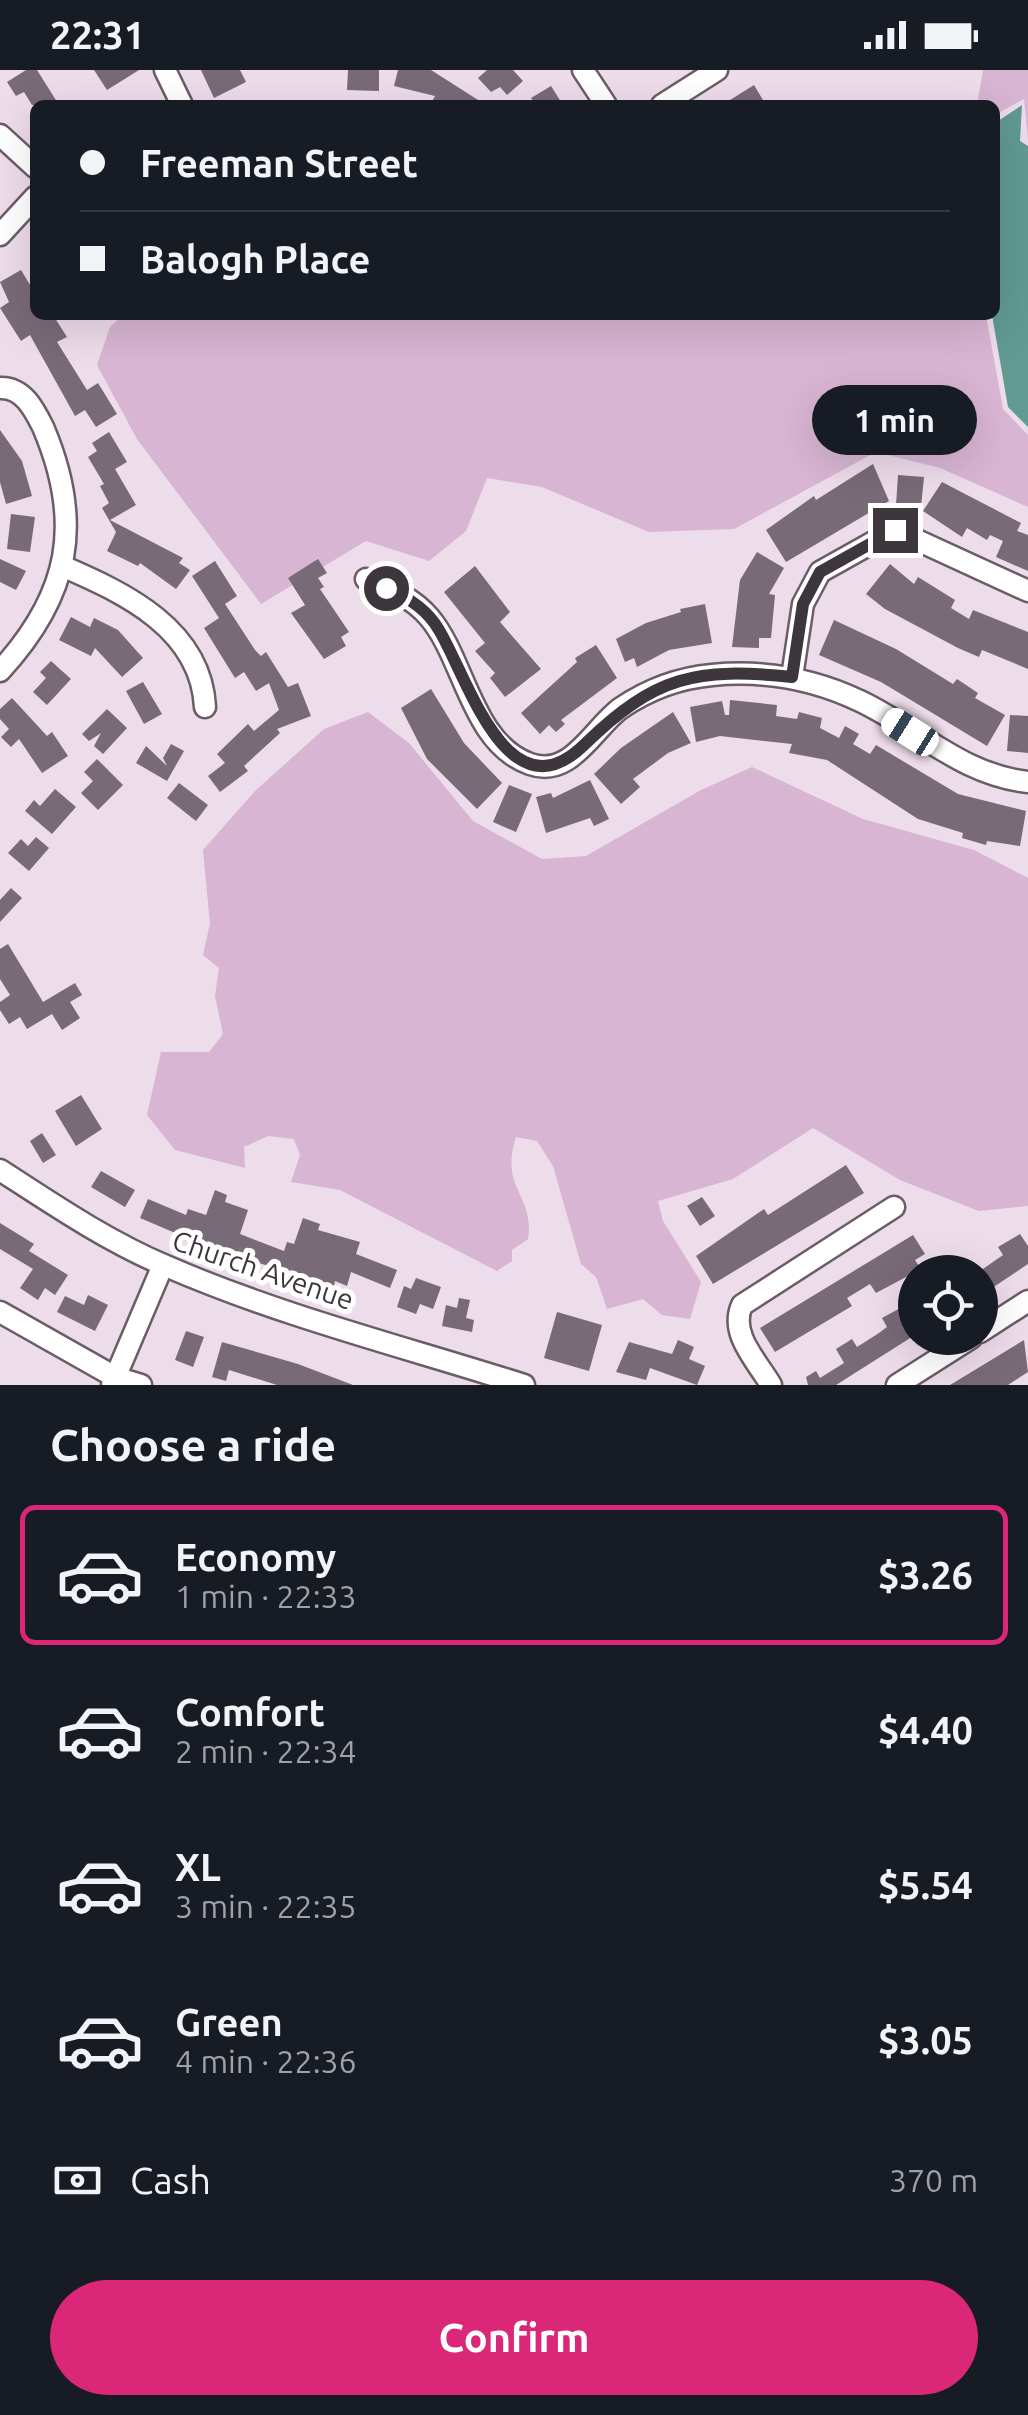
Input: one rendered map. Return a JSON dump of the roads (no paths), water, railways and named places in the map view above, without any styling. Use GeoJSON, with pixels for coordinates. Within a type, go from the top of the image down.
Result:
{"type":"FeatureCollection","features":[{"type":"Feature","properties":{"kind":"street"},"geometry":{"type":"LineString","coordinates":[[165,70],[180,100]]}},
{"type":"Feature","properties":{"kind":"street"},"geometry":{"type":"LineString","coordinates":[[583,70],[603,100]]}},
{"type":"Feature","properties":{"kind":"street"},"geometry":{"type":"LineString","coordinates":[[670,100],[717,70]]}},
{"type":"Feature","properties":{"kind":"street"},"geometry":{"type":"LineString","coordinates":[[0,136],[30,163]]}},
{"type":"Feature","properties":{"kind":"street"},"geometry":{"type":"LineString","coordinates":[[0,235],[30,202]]}},
{"type":"Feature","properties":{"kind":"street"},"geometry":{"type":"LineString","coordinates":[[0,388],[23,396],[36,411],[64,486],[68,524],[62,566],[48,607],[25,644],[0,672]]}},
{"type":"Feature","properties":{"kind":"street"},"geometry":{"type":"LineString","coordinates":[[792,677],[803,604],[820,572],[895,530],[1028,592]]}},
{"type":"Feature","properties":{"kind":"street"},"geometry":{"type":"LineString","coordinates":[[62,566],[125,594],[166,626],[204,678],[205,707]]}},
{"type":"Feature","properties":{"kind":"street"},"geometry":{"type":"LineString","coordinates":[[366,578],[408,596],[427,614],[438,628],[471,700],[496,736],[528,764],[547,767],[569,759],[617,711],[673,682],[743,672],[792,677],[859,700],[978,771],[1028,782]]}},
{"type":"Feature","properties":{"kind":"street","name":"Church Avenue"},"geometry":{"type":"LineString","coordinates":[[0,1170],[113,1241],[163,1266],[524,1385]]}},
{"type":"Feature","properties":{"kind":"street"},"geometry":{"type":"LineString","coordinates":[[772,1385],[741,1337],[738,1314],[750,1296],[894,1207]]}},
{"type":"Feature","properties":{"kind":"street"},"geometry":{"type":"LineString","coordinates":[[114,1381],[163,1266]]}},
{"type":"Feature","properties":{"kind":"street"},"geometry":{"type":"LineString","coordinates":[[998,1320],[1028,1301]]}},
{"type":"Feature","properties":{"kind":"street"},"geometry":{"type":"LineString","coordinates":[[0,1312],[114,1381],[141,1385]]}},
{"type":"Feature","properties":{"kind":"street"},"geometry":{"type":"LineString","coordinates":[[897,1385],[944,1355]]}}]}
